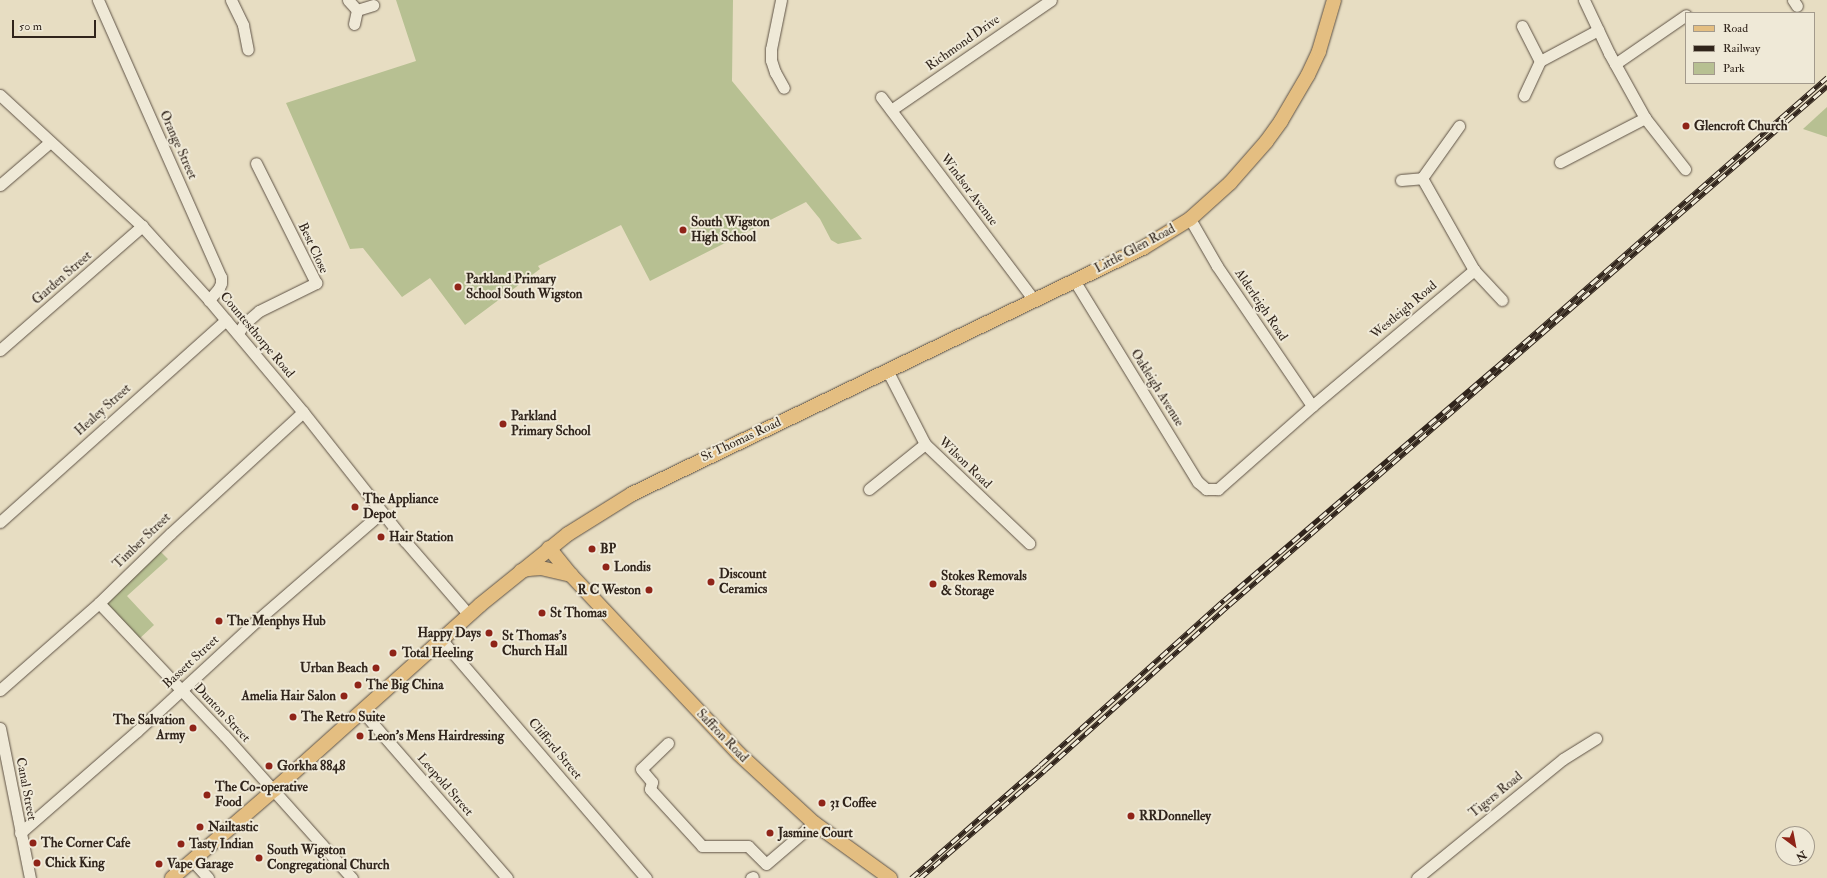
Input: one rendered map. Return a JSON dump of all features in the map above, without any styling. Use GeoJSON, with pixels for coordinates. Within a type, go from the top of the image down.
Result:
{"type":"FeatureCollection","features":[{"type":"Feature","properties":{"kind":"main road","name":"Little Glen Road"},"geometry":{"type":"LineString","coordinates":[[1034,300],[1143,248],[1170,233],[1190,219],[1234,178],[1261,148],[1281,121],[1308,75],[1319,51],[1334,0]]}},
{"type":"Feature","properties":{"kind":"main road","name":"St Thomas Road"},"geometry":{"type":"LineString","coordinates":[[172,878],[362,712],[441,638],[519,572],[568,534],[632,494],[1034,300]]}},
{"type":"Feature","properties":{"kind":"main road","name":"Saffron Road"},"geometry":{"type":"LineString","coordinates":[[549,548],[571,575],[739,754],[814,823],[888,876]]}},
{"type":"Feature","properties":{"kind":"main road"},"geometry":{"type":"LineString","coordinates":[[519,572],[528,568],[541,568],[571,575]]}},
{"type":"Feature","properties":{"kind":"street","name":"Orange Street"},"geometry":{"type":"LineString","coordinates":[[98,0],[221,277],[222,283],[209,300]]}},
{"type":"Feature","properties":{"kind":"street"},"geometry":{"type":"LineString","coordinates":[[231,0],[242,25],[248,50]]}},
{"type":"Feature","properties":{"kind":"street"},"geometry":{"type":"LineString","coordinates":[[348,0],[357,10]]}},
{"type":"Feature","properties":{"kind":"street"},"geometry":{"type":"LineString","coordinates":[[782,0],[771,49],[771,60],[775,72],[784,88]]}},
{"type":"Feature","properties":{"kind":"street","name":"Richmond Drive"},"geometry":{"type":"LineString","coordinates":[[891,110],[1051,0]]}},
{"type":"Feature","properties":{"kind":"street"},"geometry":{"type":"LineString","coordinates":[[1584,0],[1615,64],[1646,118],[1685,169]]}},
{"type":"Feature","properties":{"kind":"street"},"geometry":{"type":"LineString","coordinates":[[357,10],[372,5]]}},
{"type":"Feature","properties":{"kind":"street"},"geometry":{"type":"LineString","coordinates":[[354,24],[357,10]]}},
{"type":"Feature","properties":{"kind":"street"},"geometry":{"type":"LineString","coordinates":[[1615,64],[1685,16]]}},
{"type":"Feature","properties":{"kind":"street"},"geometry":{"type":"LineString","coordinates":[[1522,26],[1540,61]]}},
{"type":"Feature","properties":{"kind":"street"},"geometry":{"type":"LineString","coordinates":[[1524,95],[1540,61],[1598,30]]}},
{"type":"Feature","properties":{"kind":"street","name":"Countesthorpe Road"},"geometry":{"type":"LineString","coordinates":[[0,95],[142,226],[209,300],[303,412],[382,512],[469,615]]}},
{"type":"Feature","properties":{"kind":"street","name":"Windsor Avenue"},"geometry":{"type":"LineString","coordinates":[[881,97],[1034,300]]}},
{"type":"Feature","properties":{"kind":"street"},"geometry":{"type":"LineString","coordinates":[[1560,162],[1646,118]]}},
{"type":"Feature","properties":{"kind":"street"},"geometry":{"type":"LineString","coordinates":[[1401,180],[1422,178],[1459,126]]}},
{"type":"Feature","properties":{"kind":"street"},"geometry":{"type":"LineString","coordinates":[[0,185],[50,142]]}},
{"type":"Feature","properties":{"kind":"street","name":"Best Close"},"geometry":{"type":"LineString","coordinates":[[238,333],[252,315],[316,283],[256,163]]}},
{"type":"Feature","properties":{"kind":"street"},"geometry":{"type":"LineString","coordinates":[[1422,178],[1474,270],[1502,300]]}},
{"type":"Feature","properties":{"kind":"street","name":"Alderleigh Road"},"geometry":{"type":"LineString","coordinates":[[1190,219],[1218,266],[1312,406]]}},
{"type":"Feature","properties":{"kind":"street","name":"Garden Street"},"geometry":{"type":"LineString","coordinates":[[0,350],[142,226]]}},
{"type":"Feature","properties":{"kind":"street","name":"Westleigh Road"},"geometry":{"type":"LineString","coordinates":[[1226,483],[1312,406],[1474,270]]}},
{"type":"Feature","properties":{"kind":"street","name":"Oakleigh Avenue"},"geometry":{"type":"LineString","coordinates":[[1074,280],[1198,482],[1210,490],[1218,489],[1226,483]]}},
{"type":"Feature","properties":{"kind":"street","name":"Healey Street"},"geometry":{"type":"LineString","coordinates":[[0,522],[226,320]]}},
{"type":"Feature","properties":{"kind":"street","name":"Wilson Road"},"geometry":{"type":"LineString","coordinates":[[887,370],[925,444],[1029,543]]}},
{"type":"Feature","properties":{"kind":"street","name":"Timber Street"},"geometry":{"type":"LineString","coordinates":[[0,690],[99,603],[171,533],[303,412]]}},
{"type":"Feature","properties":{"kind":"street"},"geometry":{"type":"LineString","coordinates":[[869,489],[925,444]]}},
{"type":"Feature","properties":{"kind":"street","name":"Bassett Street"},"geometry":{"type":"LineString","coordinates":[[20,833],[137,732],[255,622],[382,512]]}},
{"type":"Feature","properties":{"kind":"street","name":"Dunton Street"},"geometry":{"type":"LineString","coordinates":[[99,603],[274,790],[352,878]]}},
{"type":"Feature","properties":{"kind":"street","name":"Clifford Street"},"geometry":{"type":"LineString","coordinates":[[441,638],[646,878]]}},
{"type":"Feature","properties":{"kind":"street","name":"Leopold Street"},"geometry":{"type":"LineString","coordinates":[[362,712],[507,878]]}},
{"type":"Feature","properties":{"kind":"street","name":"Canal Street"},"geometry":{"type":"LineString","coordinates":[[0,728],[30,878]]}},
{"type":"Feature","properties":{"kind":"street","name":"Tigers Road"},"geometry":{"type":"LineString","coordinates":[[1417,878],[1563,759],[1596,738]]}},
{"type":"Feature","properties":{"kind":"street"},"geometry":{"type":"LineString","coordinates":[[668,743],[641,769],[652,782],[650,789],[702,846],[748,846],[766,864],[814,823]]}},
{"type":"Feature","properties":{"kind":"street"},"geometry":{"type":"LineString","coordinates":[[192,860],[208,878]]}},
{"type":"Feature","properties":{"kind":"green space"},"geometry":{"type":"Polygon","coordinates":[[[396,0],[733,0],[732,81],[862,239],[838,244],[831,240],[820,219],[806,202],[650,281],[621,225],[538,266],[540,269],[465,325],[430,278],[402,297],[363,248],[350,249],[286,103],[416,61],[396,0]]]}},
{"type":"Feature","properties":{"kind":"green space"},"geometry":{"type":"Polygon","coordinates":[[[1827,107],[1827,137],[1803,129],[1827,107]]]}},
{"type":"Feature","properties":{"kind":"green space"},"geometry":{"type":"Polygon","coordinates":[[[158,549],[168,559],[127,596],[154,625],[138,640],[101,599],[158,549]]]}},
{"type":"Feature","properties":{"kind":"railway"},"geometry":{"type":"LineString","coordinates":[[911,878],[1224,600],[1496,367],[1827,77]]}},
{"type":"Feature","properties":{"kind":"railway"},"geometry":{"type":"LineString","coordinates":[[920,878],[1045,770],[1229,605],[1827,86]]}},
{"type":"Feature","properties":{"kind":"place","name":"Glencroft Church"},"geometry":{"type":"Point","coordinates":[1686,126]}},
{"type":"Feature","properties":{"kind":"place","name":"South Wigston High School"},"geometry":{"type":"Point","coordinates":[683,230]}},
{"type":"Feature","properties":{"kind":"place","name":"Parkland Primary School South Wigston"},"geometry":{"type":"Point","coordinates":[458,287]}},
{"type":"Feature","properties":{"kind":"place","name":"Parkland Primary School"},"geometry":{"type":"Point","coordinates":[503,424]}},
{"type":"Feature","properties":{"kind":"place","name":"The Appliance Depot"},"geometry":{"type":"Point","coordinates":[355,507]}},
{"type":"Feature","properties":{"kind":"place","name":"Hair Station"},"geometry":{"type":"Point","coordinates":[381,537]}},
{"type":"Feature","properties":{"kind":"place","name":"BP"},"geometry":{"type":"Point","coordinates":[592,549]}},
{"type":"Feature","properties":{"kind":"place","name":"Londis"},"geometry":{"type":"Point","coordinates":[606,567]}},
{"type":"Feature","properties":{"kind":"place","name":"Discount Ceramics"},"geometry":{"type":"Point","coordinates":[711,582]}},
{"type":"Feature","properties":{"kind":"place","name":"Stokes Removals & Storage"},"geometry":{"type":"Point","coordinates":[933,584]}},
{"type":"Feature","properties":{"kind":"place","name":"R C Weston"},"geometry":{"type":"Point","coordinates":[649,590]}},
{"type":"Feature","properties":{"kind":"place","name":"St Thomas"},"geometry":{"type":"Point","coordinates":[542,613]}},
{"type":"Feature","properties":{"kind":"place","name":"The Menphys Hub"},"geometry":{"type":"Point","coordinates":[219,621]}},
{"type":"Feature","properties":{"kind":"place","name":"Happy Days"},"geometry":{"type":"Point","coordinates":[489,633]}},
{"type":"Feature","properties":{"kind":"place","name":"St Thomas's Church Hall"},"geometry":{"type":"Point","coordinates":[494,644]}},
{"type":"Feature","properties":{"kind":"place","name":"Total Heeling"},"geometry":{"type":"Point","coordinates":[393,653]}},
{"type":"Feature","properties":{"kind":"place","name":"Urban Beach"},"geometry":{"type":"Point","coordinates":[376,668]}},
{"type":"Feature","properties":{"kind":"place","name":"The Big China"},"geometry":{"type":"Point","coordinates":[358,685]}},
{"type":"Feature","properties":{"kind":"place","name":"Amelia Hair Salon"},"geometry":{"type":"Point","coordinates":[344,696]}},
{"type":"Feature","properties":{"kind":"place","name":"The Retro Suite"},"geometry":{"type":"Point","coordinates":[293,717]}},
{"type":"Feature","properties":{"kind":"place","name":"The Salvation Army"},"geometry":{"type":"Point","coordinates":[193,728]}},
{"type":"Feature","properties":{"kind":"place","name":"Leon's Mens Hairdressing"},"geometry":{"type":"Point","coordinates":[360,736]}},
{"type":"Feature","properties":{"kind":"place","name":"Gorkha 8848"},"geometry":{"type":"Point","coordinates":[269,766]}},
{"type":"Feature","properties":{"kind":"place","name":"The Co-operative Food"},"geometry":{"type":"Point","coordinates":[207,795]}},
{"type":"Feature","properties":{"kind":"place","name":"31 Coffee"},"geometry":{"type":"Point","coordinates":[822,803]}},
{"type":"Feature","properties":{"kind":"place","name":"RRDonnelley"},"geometry":{"type":"Point","coordinates":[1131,816]}},
{"type":"Feature","properties":{"kind":"place","name":"Nailtastic"},"geometry":{"type":"Point","coordinates":[200,827]}},
{"type":"Feature","properties":{"kind":"place","name":"Jasmine Court"},"geometry":{"type":"Point","coordinates":[770,833]}},
{"type":"Feature","properties":{"kind":"place","name":"The Corner Cafe"},"geometry":{"type":"Point","coordinates":[33,843]}},
{"type":"Feature","properties":{"kind":"place","name":"Tasty Indian"},"geometry":{"type":"Point","coordinates":[181,844]}},
{"type":"Feature","properties":{"kind":"place","name":"South Wigston Congregational Church"},"geometry":{"type":"Point","coordinates":[259,858]}},
{"type":"Feature","properties":{"kind":"place","name":"Chick King"},"geometry":{"type":"Point","coordinates":[37,863]}},
{"type":"Feature","properties":{"kind":"place","name":"Vape Garage"},"geometry":{"type":"Point","coordinates":[159,864]}}]}
